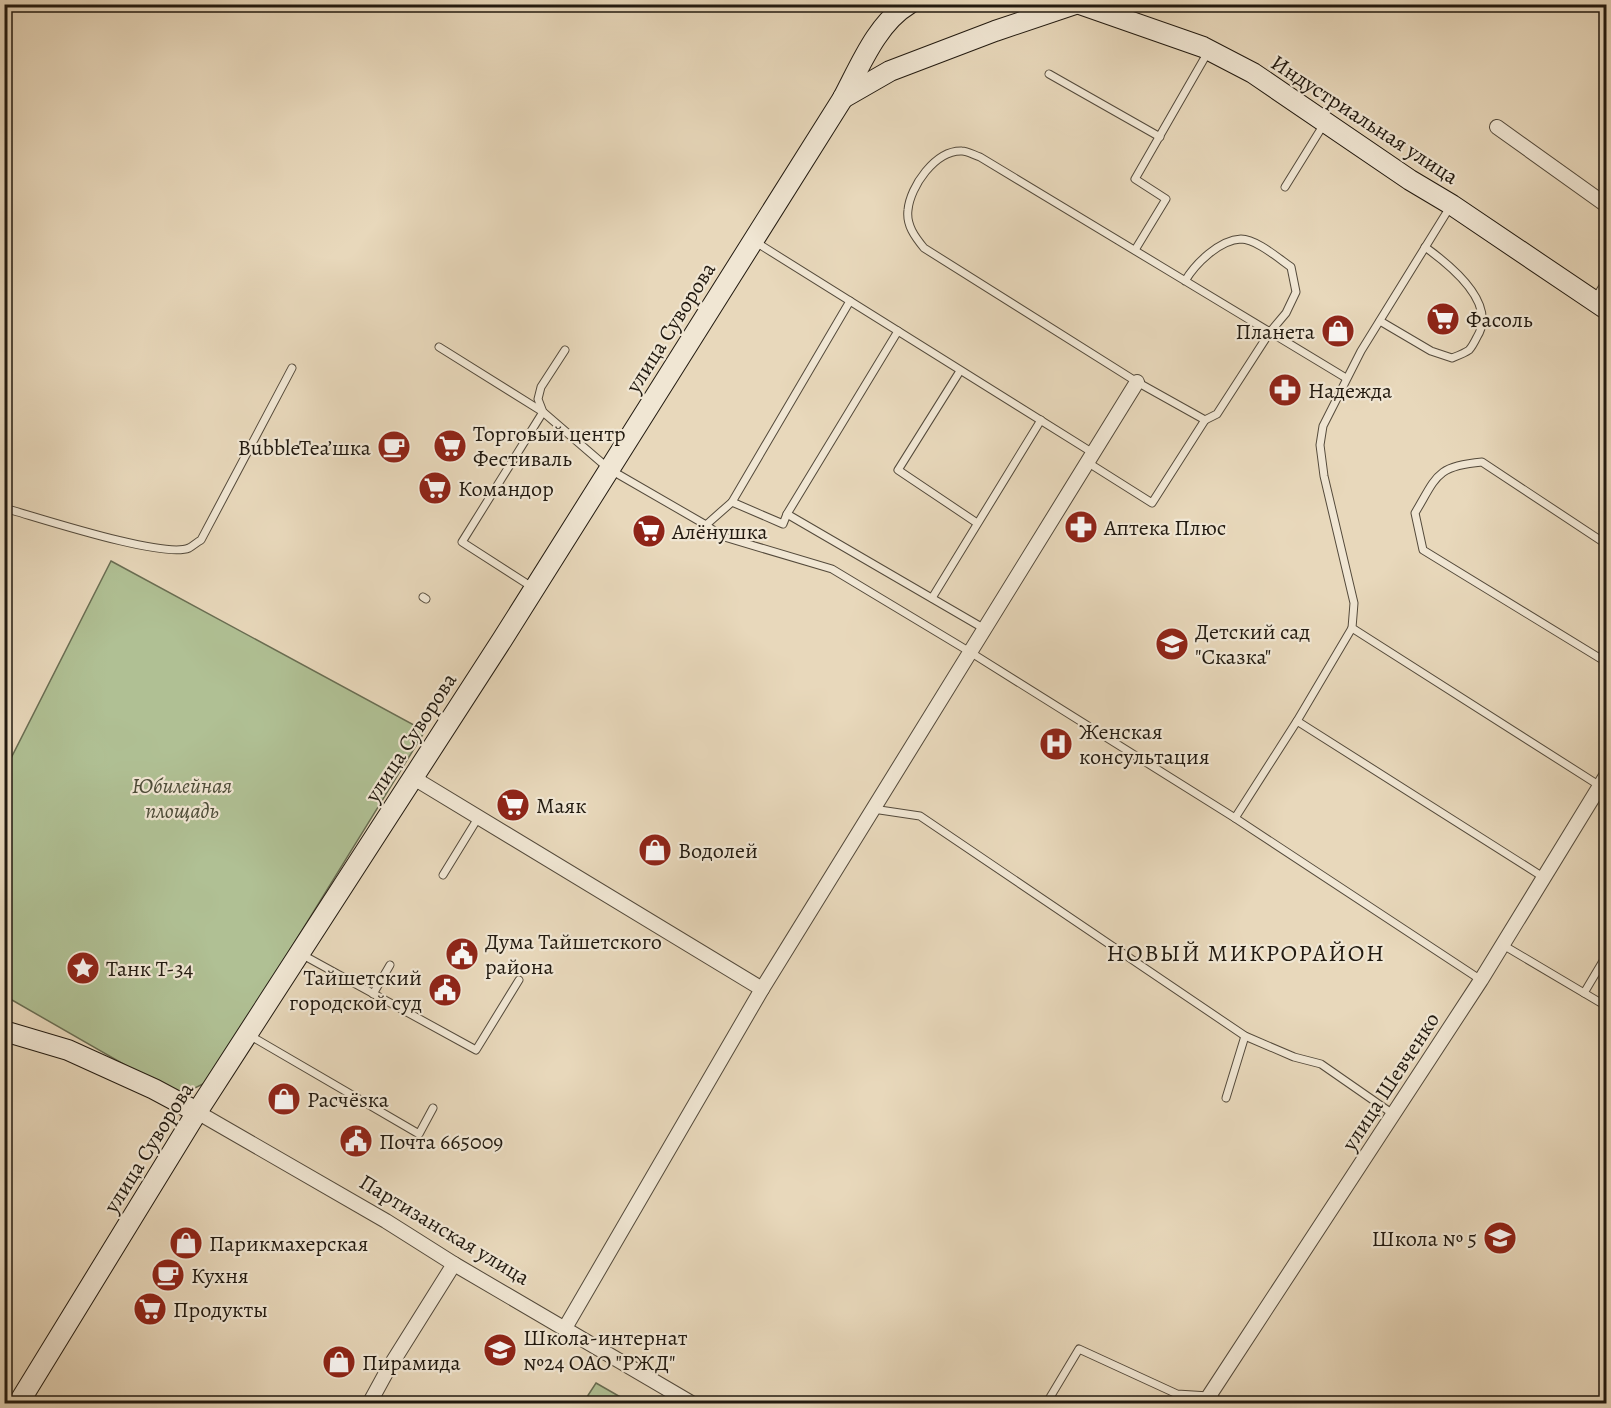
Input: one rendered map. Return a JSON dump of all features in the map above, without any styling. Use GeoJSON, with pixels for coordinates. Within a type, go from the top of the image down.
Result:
{"type":"FeatureCollection","features":[{"type":"Feature","properties":{"kind":"street","name":"Индустриальная улица"},"geometry":{"type":"LineString","coordinates":[[1078,4],[1161,31],[1209,50],[1253,73],[1410,180],[1604,300]]}},
{"type":"Feature","properties":{"kind":"street"},"geometry":{"type":"LineString","coordinates":[[843,98],[890,71],[1005,28],[1078,4]]}},
{"type":"Feature","properties":{"kind":"street","name":"улица Суворова"},"geometry":{"type":"LineString","coordinates":[[18,1404],[197,1112],[534,588],[843,98],[873,42],[902,7]]}},
{"type":"Feature","properties":{"kind":"street"},"geometry":{"type":"LineString","coordinates":[[1497,127],[1606,205]]}},
{"type":"Feature","properties":{"kind":"street"},"geometry":{"type":"LineString","coordinates":[[565,1328],[762,989],[1137,382]]}},
{"type":"Feature","properties":{"kind":"street"},"geometry":{"type":"LineString","coordinates":[[412,777],[762,989]]}},
{"type":"Feature","properties":{"kind":"street","name":"улица Шевченко"},"geometry":{"type":"LineString","coordinates":[[1210,1401],[1481,980],[1603,781]]}},
{"type":"Feature","properties":{"kind":"street","name":"Партизанская улица"},"geometry":{"type":"LineString","coordinates":[[4,1031],[68,1050],[154,1089],[197,1112],[386,1221],[454,1264],[693,1404]]}},
{"type":"Feature","properties":{"kind":"street"},"geometry":{"type":"LineString","coordinates":[[369,1404],[454,1264]]}},
{"type":"Feature","properties":{"kind":"lane"},"geometry":{"type":"LineString","coordinates":[[1135,250],[1166,199],[1135,179],[1209,50]]}},
{"type":"Feature","properties":{"kind":"lane"},"geometry":{"type":"LineString","coordinates":[[1049,74],[1160,137]]}},
{"type":"Feature","properties":{"kind":"lane"},"geometry":{"type":"LineString","coordinates":[[1285,187],[1326,122]]}},
{"type":"Feature","properties":{"kind":"lane"},"geometry":{"type":"LineString","coordinates":[[1205,420],[1137,382],[924,248],[913,234],[907,212],[911,196],[927,168],[941,157],[961,151],[980,157],[1346,378]]}},
{"type":"Feature","properties":{"kind":"lane"},"geometry":{"type":"LineString","coordinates":[[1235,818],[1352,628],[1354,603],[1324,476],[1320,445],[1323,426],[1346,378],[1452,205]]}},
{"type":"Feature","properties":{"kind":"lane"},"geometry":{"type":"LineString","coordinates":[[753,241],[1041,420],[1152,503],[1205,420],[1217,414],[1270,332],[1286,313],[1296,292],[1291,267],[1259,245],[1241,239],[1219,246],[1194,266],[1185,281]]}},
{"type":"Feature","properties":{"kind":"lane"},"geometry":{"type":"LineString","coordinates":[[1380,321],[1431,351],[1452,358],[1469,350],[1478,336],[1482,329],[1482,310],[1468,285],[1444,260],[1425,248]]}},
{"type":"Feature","properties":{"kind":"lane"},"geometry":{"type":"LineString","coordinates":[[706,525],[732,502],[850,301]]}},
{"type":"Feature","properties":{"kind":"lane"},"geometry":{"type":"LineString","coordinates":[[732,502],[783,524],[898,331]]}},
{"type":"Feature","properties":{"kind":"lane"},"geometry":{"type":"LineString","coordinates":[[439,347],[543,412],[609,469],[721,536],[832,569],[970,652],[1235,818],[1481,980]]}},
{"type":"Feature","properties":{"kind":"lane"},"geometry":{"type":"LineString","coordinates":[[543,412],[538,399],[541,387],[566,350]]}},
{"type":"Feature","properties":{"kind":"lane"},"geometry":{"type":"LineString","coordinates":[[4,508],[160,550],[188,549],[201,540],[292,368]]}},
{"type":"Feature","properties":{"kind":"lane"},"geometry":{"type":"LineString","coordinates":[[960,371],[898,470],[977,523]]}},
{"type":"Feature","properties":{"kind":"lane"},"geometry":{"type":"LineString","coordinates":[[534,588],[462,542],[543,412]]}},
{"type":"Feature","properties":{"kind":"lane"},"geometry":{"type":"LineString","coordinates":[[932,598],[1041,420]]}},
{"type":"Feature","properties":{"kind":"lane"},"geometry":{"type":"LineString","coordinates":[[1606,544],[1482,462],[1460,464],[1439,474],[1415,513],[1423,550],[1606,662]]}},
{"type":"Feature","properties":{"kind":"lane"},"geometry":{"type":"LineString","coordinates":[[787,514],[983,628]]}},
{"type":"Feature","properties":{"kind":"lane"},"geometry":{"type":"LineString","coordinates":[[1352,628],[1603,781]]}},
{"type":"Feature","properties":{"kind":"lane"},"geometry":{"type":"LineString","coordinates":[[1296,721],[1543,877]]}},
{"type":"Feature","properties":{"kind":"lane"},"geometry":{"type":"LineString","coordinates":[[873,809],[920,816],[1245,1036],[1294,1057],[1321,1064],[1394,1114]]}},
{"type":"Feature","properties":{"kind":"lane"},"geometry":{"type":"LineString","coordinates":[[443,875],[478,818]]}},
{"type":"Feature","properties":{"kind":"lane"},"geometry":{"type":"LineString","coordinates":[[1502,945],[1606,1006]]}},
{"type":"Feature","properties":{"kind":"lane"},"geometry":{"type":"LineString","coordinates":[[300,954],[476,1050],[519,980]]}},
{"type":"Feature","properties":{"kind":"lane"},"geometry":{"type":"LineString","coordinates":[[1584,993],[1606,956]]}},
{"type":"Feature","properties":{"kind":"lane"},"geometry":{"type":"LineString","coordinates":[[373,994],[390,965]]}},
{"type":"Feature","properties":{"kind":"lane"},"geometry":{"type":"LineString","coordinates":[[247,1034],[419,1134],[433,1108]]}},
{"type":"Feature","properties":{"kind":"lane"},"geometry":{"type":"LineString","coordinates":[[1226,1098],[1245,1036]]}},
{"type":"Feature","properties":{"kind":"lane"},"geometry":{"type":"LineString","coordinates":[[1046,1404],[1079,1349],[1177,1394],[1210,1401]]}},
{"type":"Feature","properties":{"kind":"green space","name":"Юбилейная площадь"},"geometry":{"type":"Polygon","coordinates":[[[111,561],[425,731],[209,1081],[179,1096],[5,996],[5,770],[111,561]]]}},
{"type":"Feature","properties":{"kind":"green space"},"geometry":{"type":"Polygon","coordinates":[[[596,1383],[631,1403],[583,1403],[596,1383]]]}},
{"type":"Feature","properties":{"kind":"place","name":"Фасоль"},"geometry":{"type":"Point","coordinates":[1443,319]}},
{"type":"Feature","properties":{"kind":"place","name":"Планета"},"geometry":{"type":"Point","coordinates":[1338,331]}},
{"type":"Feature","properties":{"kind":"place","name":"Надежда"},"geometry":{"type":"Point","coordinates":[1285,390]}},
{"type":"Feature","properties":{"kind":"place","name":"Торговый центр Фестиваль"},"geometry":{"type":"Point","coordinates":[450,446]}},
{"type":"Feature","properties":{"kind":"place","name":"BubbleTea’шка"},"geometry":{"type":"Point","coordinates":[394,447]}},
{"type":"Feature","properties":{"kind":"place","name":"Командор"},"geometry":{"type":"Point","coordinates":[435,488]}},
{"type":"Feature","properties":{"kind":"place","name":"Аптека Плюс"},"geometry":{"type":"Point","coordinates":[1081,527]}},
{"type":"Feature","properties":{"kind":"place","name":"Алёнушка"},"geometry":{"type":"Point","coordinates":[649,531]}},
{"type":"Feature","properties":{"kind":"place","name":"Детский сад \"Сказка\""},"geometry":{"type":"Point","coordinates":[1172,644]}},
{"type":"Feature","properties":{"kind":"place","name":"Женская консультация"},"geometry":{"type":"Point","coordinates":[1056,744]}},
{"type":"Feature","properties":{"kind":"place","name":"Маяк"},"geometry":{"type":"Point","coordinates":[513,805]}},
{"type":"Feature","properties":{"kind":"place","name":"Водолей"},"geometry":{"type":"Point","coordinates":[655,850]}},
{"type":"Feature","properties":{"kind":"place","name":"Дума Тайшетского района"},"geometry":{"type":"Point","coordinates":[462,954]}},
{"type":"Feature","properties":{"kind":"place","name":"Танк Т-34"},"geometry":{"type":"Point","coordinates":[83,968]}},
{"type":"Feature","properties":{"kind":"place","name":"Тайшетский городской суд"},"geometry":{"type":"Point","coordinates":[445,990]}},
{"type":"Feature","properties":{"kind":"place","name":"Расчёsка"},"geometry":{"type":"Point","coordinates":[284,1099]}},
{"type":"Feature","properties":{"kind":"place","name":"Почта 665009"},"geometry":{"type":"Point","coordinates":[356,1141]}},
{"type":"Feature","properties":{"kind":"place","name":"Школа № 5"},"geometry":{"type":"Point","coordinates":[1500,1238]}},
{"type":"Feature","properties":{"kind":"place","name":"Парикмахерская"},"geometry":{"type":"Point","coordinates":[186,1243]}},
{"type":"Feature","properties":{"kind":"place","name":"Кухня"},"geometry":{"type":"Point","coordinates":[168,1275]}},
{"type":"Feature","properties":{"kind":"place","name":"Продукты"},"geometry":{"type":"Point","coordinates":[150,1309]}},
{"type":"Feature","properties":{"kind":"place","name":"Школа-интернат №24 ОАО \"РЖД\""},"geometry":{"type":"Point","coordinates":[500,1350]}},
{"type":"Feature","properties":{"kind":"place","name":"Пирамида"},"geometry":{"type":"Point","coordinates":[339,1362]}},
{"type":"Feature","properties":{"kind":"district","name":"НОВЫЙ МИКРОРАЙОН"},"geometry":{"type":"Point","coordinates":[1246,953]}}]}
